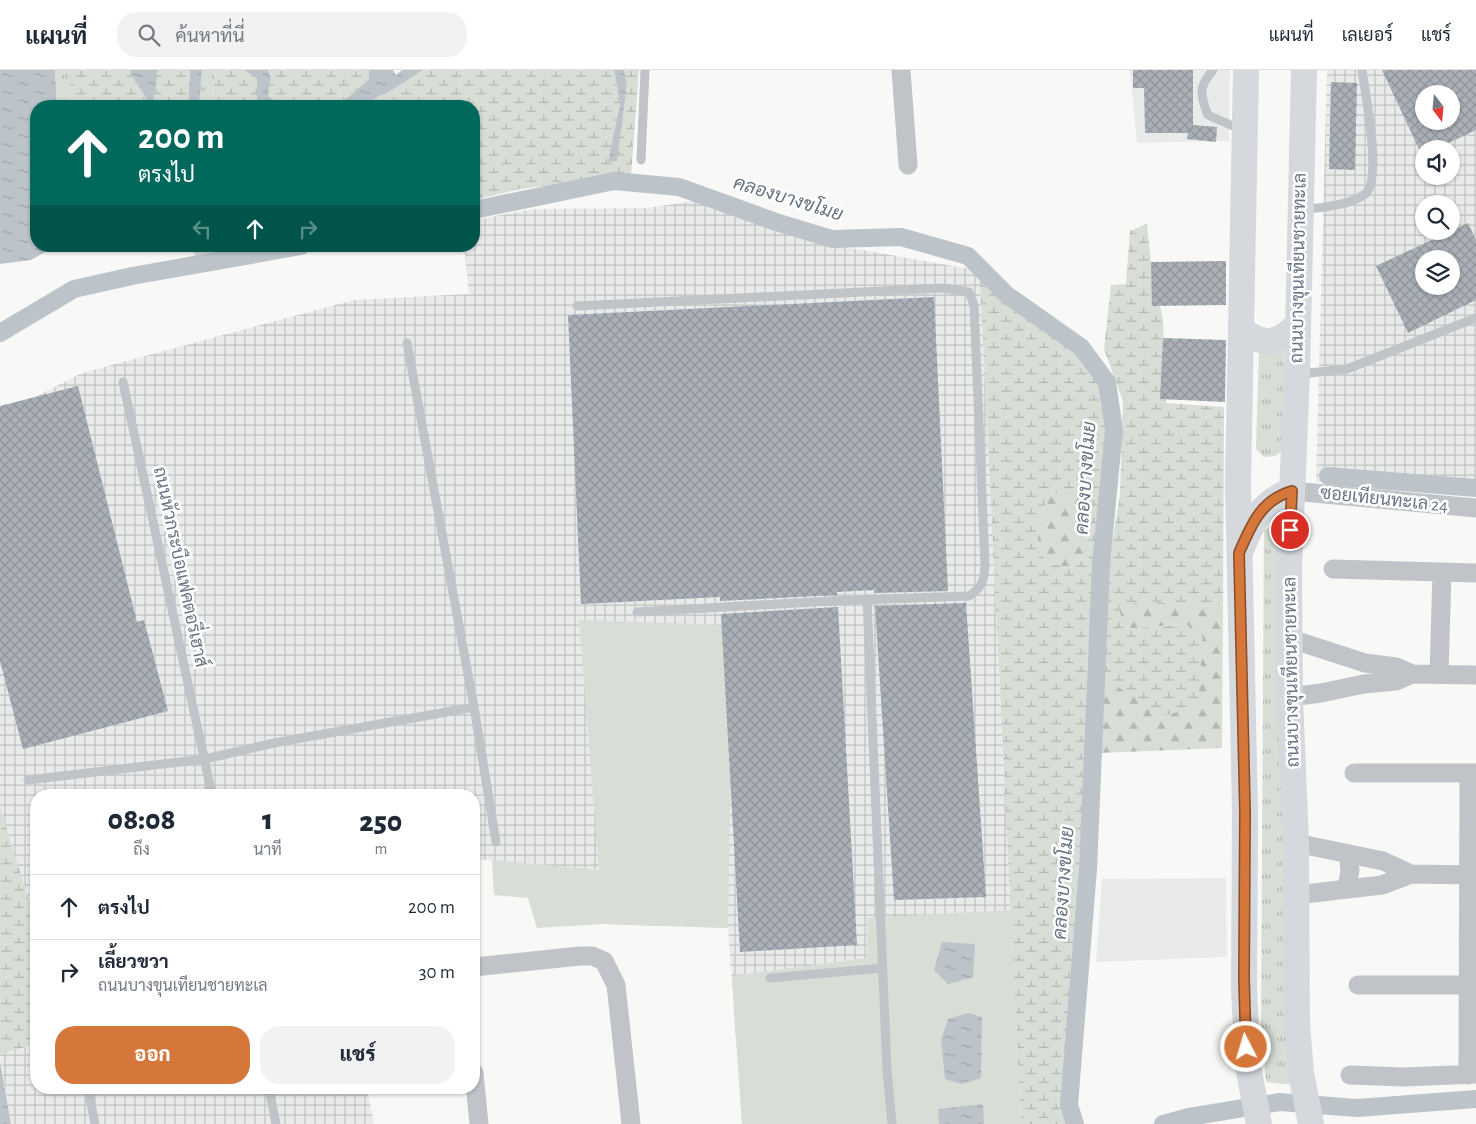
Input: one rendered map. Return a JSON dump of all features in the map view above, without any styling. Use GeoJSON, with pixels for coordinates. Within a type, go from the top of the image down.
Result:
{"type":"FeatureCollection","features":[{"type":"Feature","properties":{"kind":"main road"},"geometry":{"type":"LineString","coordinates":[[1246,70],[1238,484],[1245,811],[1244,1028],[1248,1066],[1259,1124]]}},
{"type":"Feature","properties":{"kind":"main road","name":"ถนนบางขุนเทียนชายทะเล"},"geometry":{"type":"LineString","coordinates":[[1304,70],[1297,374],[1289,569],[1290,697],[1296,843],[1297,1023],[1301,1073],[1311,1124]]}},
{"type":"Feature","properties":{"kind":"main road"},"geometry":{"type":"LineString","coordinates":[[1241,328],[1250,336],[1267,342],[1283,337],[1298,322]]}},
{"type":"Feature","properties":{"kind":"main road"},"geometry":{"type":"LineString","coordinates":[[1239,553],[1252,524],[1274,497],[1292,491]]}},
{"type":"Feature","properties":{"kind":"street"},"geometry":{"type":"LineString","coordinates":[[901,70],[908,165]]}},
{"type":"Feature","properties":{"kind":"street","name":"ซอยเทียนทะเล 24"},"geometry":{"type":"LineString","coordinates":[[1292,491],[1476,508]]}},
{"type":"Feature","properties":{"kind":"street"},"geometry":{"type":"LineString","coordinates":[[1333,569],[1476,573]]}},
{"type":"Feature","properties":{"kind":"street"},"geometry":{"type":"LineString","coordinates":[[1439,674],[1442,572]]}},
{"type":"Feature","properties":{"kind":"street"},"geometry":{"type":"LineString","coordinates":[[1290,640],[1365,663],[1396,667],[1412,674],[1476,675]]}},
{"type":"Feature","properties":{"kind":"street"},"geometry":{"type":"LineString","coordinates":[[1341,689],[1342,656]]}},
{"type":"Feature","properties":{"kind":"street"},"geometry":{"type":"LineString","coordinates":[[1290,697],[1364,684],[1396,682],[1412,674]]}},
{"type":"Feature","properties":{"kind":"street"},"geometry":{"type":"LineString","coordinates":[[1350,1075],[1404,1077],[1472,1075],[1472,773],[1354,773]]}},
{"type":"Feature","properties":{"kind":"street"},"geometry":{"type":"LineString","coordinates":[[1296,843],[1383,861],[1410,874]]}},
{"type":"Feature","properties":{"kind":"street"},"geometry":{"type":"LineString","coordinates":[[1347,888],[1350,870],[1348,854]]}},
{"type":"Feature","properties":{"kind":"street"},"geometry":{"type":"LineString","coordinates":[[1296,894],[1382,885],[1410,874],[1472,875]]}},
{"type":"Feature","properties":{"kind":"street"},"geometry":{"type":"LineString","coordinates":[[480,966],[580,956],[592,956],[604,961],[616,985],[632,1124]]}},
{"type":"Feature","properties":{"kind":"street"},"geometry":{"type":"LineString","coordinates":[[1358,985],[1472,986]]}},
{"type":"Feature","properties":{"kind":"street"},"geometry":{"type":"LineString","coordinates":[[476,1094],[479,1124]]}},
{"type":"Feature","properties":{"kind":"lane"},"geometry":{"type":"LineString","coordinates":[[641,160],[644,70]]}},
{"type":"Feature","properties":{"kind":"lane"},"geometry":{"type":"LineString","coordinates":[[1213,70],[1203,81],[1202,88],[1202,99],[1208,115],[1244,131]]}},
{"type":"Feature","properties":{"kind":"lane"},"geometry":{"type":"LineString","coordinates":[[1300,210],[1348,201],[1367,193],[1373,182],[1374,165],[1362,70]]}},
{"type":"Feature","properties":{"kind":"lane"},"geometry":{"type":"LineString","coordinates":[[577,306],[943,288],[969,292],[974,305],[984,583],[969,596],[867,599],[638,612]]}},
{"type":"Feature","properties":{"kind":"lane"},"geometry":{"type":"LineString","coordinates":[[1297,374],[1347,370],[1476,318]]}},
{"type":"Feature","properties":{"kind":"lane"},"geometry":{"type":"LineString","coordinates":[[407,342],[474,707],[496,842]]}},
{"type":"Feature","properties":{"kind":"lane","name":"ถนนหัวกระบือแฟคตอรี่เฮาส์"},"geometry":{"type":"LineString","coordinates":[[123,382],[211,789]]}},
{"type":"Feature","properties":{"kind":"lane"},"geometry":{"type":"LineString","coordinates":[[867,599],[883,968],[892,1124]]}},
{"type":"Feature","properties":{"kind":"lane"},"geometry":{"type":"LineString","coordinates":[[28,780],[205,759],[274,743],[474,707]]}},
{"type":"Feature","properties":{"kind":"lane"},"geometry":{"type":"LineString","coordinates":[[770,978],[883,968]]}},
{"type":"Feature","properties":{"kind":"lane"},"geometry":{"type":"LineString","coordinates":[[89,1094],[96,1124]]}},
{"type":"Feature","properties":{"kind":"lane"},"geometry":{"type":"LineString","coordinates":[[270,1094],[276,1124]]}},
{"type":"Feature","properties":{"kind":"shaded area"},"geometry":{"type":"Polygon","coordinates":[[[1130,70],[1230,70],[1229,141],[1137,143],[1130,70]]]}},
{"type":"Feature","properties":{"kind":"shaded area"},"geometry":{"type":"Polygon","coordinates":[[[1327,70],[1476,70],[1476,492],[1316,482],[1327,70]]]}},
{"type":"Feature","properties":{"kind":"shaded area"},"geometry":{"type":"Polygon","coordinates":[[[701,200],[806,240],[976,270],[980,280],[1021,1124],[742,1124],[728,928],[603,924],[598,870],[480,860],[480,789],[30,789],[30,904],[0,807],[0,415],[82,373],[354,300],[469,294],[465,252],[480,252],[480,219],[533,209],[647,208],[701,200]]]}},
{"type":"Feature","properties":{"kind":"shaded area"},"geometry":{"type":"Polygon","coordinates":[[[1226,878],[1227,957],[1096,962],[1102,879],[1226,878]]]}},
{"type":"Feature","properties":{"kind":"shaded area"},"geometry":{"type":"Polygon","coordinates":[[[30,1046],[30,1094],[368,1094],[374,1124],[11,1124],[0,1054],[30,1046]]]}},
{"type":"Feature","properties":{"kind":"green space"},"geometry":{"type":"Polygon","coordinates":[[[55,70],[69,70],[72,100],[57,100],[55,70]]]}},
{"type":"Feature","properties":{"kind":"green space"},"geometry":{"type":"Polygon","coordinates":[[[69,70],[130,70],[147,100],[72,100],[69,70]]]}},
{"type":"Feature","properties":{"kind":"green space"},"geometry":{"type":"Polygon","coordinates":[[[158,70],[190,70],[188,100],[154,100],[158,70]]]}},
{"type":"Feature","properties":{"kind":"green space"},"geometry":{"type":"Polygon","coordinates":[[[202,70],[215,70],[212,100],[200,100],[202,70]]]}},
{"type":"Feature","properties":{"kind":"green space"},"geometry":{"type":"Polygon","coordinates":[[[215,70],[244,70],[257,79],[257,100],[212,100],[215,70]]]}},
{"type":"Feature","properties":{"kind":"green space"},"geometry":{"type":"Polygon","coordinates":[[[268,70],[369,70],[369,79],[345,100],[275,100],[268,96],[271,78],[268,70]]]}},
{"type":"Feature","properties":{"kind":"green space"},"geometry":{"type":"Polygon","coordinates":[[[423,70],[614,70],[620,104],[609,162],[617,160],[627,85],[624,70],[639,70],[631,176],[520,189],[480,199],[480,100],[372,100],[394,89],[423,70]]]}},
{"type":"Feature","properties":{"kind":"green space"},"geometry":{"type":"Polygon","coordinates":[[[1147,224],[1151,262],[1163,320],[1166,403],[1224,407],[1223,607],[1143,601],[1119,607],[1124,629],[1186,624],[1203,635],[1198,707],[1166,715],[1104,679],[1109,562],[1120,494],[1123,401],[1104,349],[1111,285],[1126,284],[1130,231],[1147,224]]]}},
{"type":"Feature","properties":{"kind":"green space"},"geometry":{"type":"Polygon","coordinates":[[[194,252],[240,252],[195,261],[194,252]]]}},
{"type":"Feature","properties":{"kind":"green space"},"geometry":{"type":"Polygon","coordinates":[[[980,280],[1004,301],[1076,352],[1102,382],[1108,426],[1088,651],[1082,838],[1065,1088],[1067,1124],[1021,1124],[980,280]],[[1079,485],[1070,491],[1050,495],[1039,521],[1037,536],[1047,563],[1074,568],[1089,552],[1091,519],[1088,500],[1079,485]]]}},
{"type":"Feature","properties":{"kind":"green space"},"geometry":{"type":"Polygon","coordinates":[[[1259,349],[1284,349],[1284,450],[1275,456],[1264,457],[1256,449],[1259,349]]]}},
{"type":"Feature","properties":{"kind":"green space"},"geometry":{"type":"Polygon","coordinates":[[[1078,485],[1088,500],[1091,519],[1089,552],[1074,568],[1047,563],[1037,536],[1042,513],[1050,495],[1070,491],[1078,485]]]}},
{"type":"Feature","properties":{"kind":"green space"},"geometry":{"type":"Polygon","coordinates":[[[1273,528],[1277,534],[1287,1007],[1294,1085],[1266,1082],[1261,1028],[1264,529],[1273,528]]]}},
{"type":"Feature","properties":{"kind":"green space"},"geometry":{"type":"Polygon","coordinates":[[[1143,601],[1223,607],[1222,748],[1099,753],[1104,679],[1131,693],[1186,624],[1124,629],[1118,607],[1143,601]]]}},
{"type":"Feature","properties":{"kind":"green space"},"geometry":{"type":"Polygon","coordinates":[[[579,620],[733,625],[728,928],[603,924],[537,928],[528,898],[494,895],[492,860],[599,870],[579,620]]]}},
{"type":"Feature","properties":{"kind":"green space"},"geometry":{"type":"Polygon","coordinates":[[[0,807],[30,904],[30,1046],[0,1054],[0,807]]]}},
{"type":"Feature","properties":{"kind":"green space"},"geometry":{"type":"Polygon","coordinates":[[[1011,910],[1021,1124],[742,1124],[732,976],[867,958],[867,918],[1011,910]]]}},
{"type":"Feature","properties":{"kind":"water"},"geometry":{"type":"Polygon","coordinates":[[[0,70],[55,70],[57,100],[30,100],[30,252],[45,252],[31,260],[0,264],[0,70]]]}},
{"type":"Feature","properties":{"kind":"water"},"geometry":{"type":"Polygon","coordinates":[[[130,70],[158,70],[154,100],[147,100],[130,70]]]}},
{"type":"Feature","properties":{"kind":"water"},"geometry":{"type":"Polygon","coordinates":[[[190,70],[202,70],[200,100],[188,100],[190,70]]]}},
{"type":"Feature","properties":{"kind":"water"},"geometry":{"type":"Polygon","coordinates":[[[244,70],[268,70],[271,78],[268,96],[275,100],[257,100],[257,79],[244,70]]]}},
{"type":"Feature","properties":{"kind":"water"},"geometry":{"type":"Polygon","coordinates":[[[369,70],[393,70],[396,75],[402,70],[423,70],[394,89],[372,100],[345,100],[369,79],[369,70]]]}},
{"type":"Feature","properties":{"kind":"water"},"geometry":{"type":"Polygon","coordinates":[[[614,70],[624,70],[627,85],[617,161],[608,162],[620,104],[614,70]]]}},
{"type":"Feature","properties":{"kind":"water"},"geometry":{"type":"Polygon","coordinates":[[[942,942],[975,944],[973,977],[948,984],[934,970],[942,942]]]}},
{"type":"Feature","properties":{"kind":"water"},"geometry":{"type":"Polygon","coordinates":[[[968,1013],[982,1017],[981,1078],[961,1084],[945,1079],[941,1040],[948,1019],[968,1013]]]}},
{"type":"Feature","properties":{"kind":"water"},"geometry":{"type":"Polygon","coordinates":[[[0,1060],[11,1124],[0,1124],[0,1060]]]}},
{"type":"Feature","properties":{"kind":"water"},"geometry":{"type":"Polygon","coordinates":[[[983,1104],[984,1124],[939,1124],[938,1109],[983,1104]]]}},
{"type":"Feature","properties":{"kind":"building"},"geometry":{"type":"Polygon","coordinates":[[[1133,70],[1193,70],[1193,125],[1217,127],[1216,142],[1187,139],[1188,133],[1145,133],[1144,88],[1133,88],[1133,70]]]}},
{"type":"Feature","properties":{"kind":"building"},"geometry":{"type":"Polygon","coordinates":[[[1382,70],[1476,70],[1476,130],[1455,140],[1415,140],[1382,70]]]}},
{"type":"Feature","properties":{"kind":"building"},"geometry":{"type":"Polygon","coordinates":[[[1331,82],[1357,83],[1355,170],[1329,169],[1331,82]]]}},
{"type":"Feature","properties":{"kind":"building"},"geometry":{"type":"Polygon","coordinates":[[[1468,223],[1476,240],[1476,300],[1408,333],[1376,266],[1432,240],[1460,240],[1460,227],[1468,223]]]}},
{"type":"Feature","properties":{"kind":"building"},"geometry":{"type":"Polygon","coordinates":[[[1226,261],[1226,305],[1152,306],[1151,262],[1226,261]]]}},
{"type":"Feature","properties":{"kind":"building"},"geometry":{"type":"Polygon","coordinates":[[[934,297],[948,591],[874,593],[874,590],[837,592],[837,595],[720,601],[720,597],[581,604],[568,315],[934,297]]]}},
{"type":"Feature","properties":{"kind":"building"},"geometry":{"type":"Polygon","coordinates":[[[1163,338],[1226,340],[1225,402],[1160,399],[1163,338]]]}},
{"type":"Feature","properties":{"kind":"building"},"geometry":{"type":"Polygon","coordinates":[[[78,386],[137,622],[144,620],[168,711],[23,749],[0,661],[0,406],[78,386]]]}},
{"type":"Feature","properties":{"kind":"building"},"geometry":{"type":"Polygon","coordinates":[[[966,603],[986,897],[894,900],[875,606],[966,603]]]}},
{"type":"Feature","properties":{"kind":"building"},"geometry":{"type":"Polygon","coordinates":[[[838,607],[857,945],[740,952],[721,614],[838,607]]]}},
{"type":"Feature","properties":{"kind":"waterway","name":"คลองบางขโมย"},"geometry":{"type":"LineString","coordinates":[[480,209],[614,181],[679,187],[776,222],[832,239],[901,237],[968,256],[1007,295],[1081,347],[1107,382],[1114,430],[1101,564],[1088,869],[1069,1105],[1075,1124]]}},
{"type":"Feature","properties":{"kind":"waterway","name":"คลองบางขโมย"},"geometry":{"type":"LineString","coordinates":[[0,333],[74,289],[132,276],[267,252]]}},
{"type":"Feature","properties":{"kind":"waterway"},"geometry":{"type":"LineString","coordinates":[[1328,476],[1476,488]]}},
{"type":"Feature","properties":{"kind":"waterway","name":"คลองบางขโมย"},"geometry":{"type":"LineString","coordinates":[[1163,1124],[1189,1117],[1280,1102],[1357,1108],[1476,1099]]}},
{"type":"Feature","properties":{"kind":"route"},"geometry":{"type":"LineString","coordinates":[[1246,1047],[1244,1028],[1245,811],[1239,553],[1252,524],[1274,497],[1292,491],[1290,530]]}}]}
